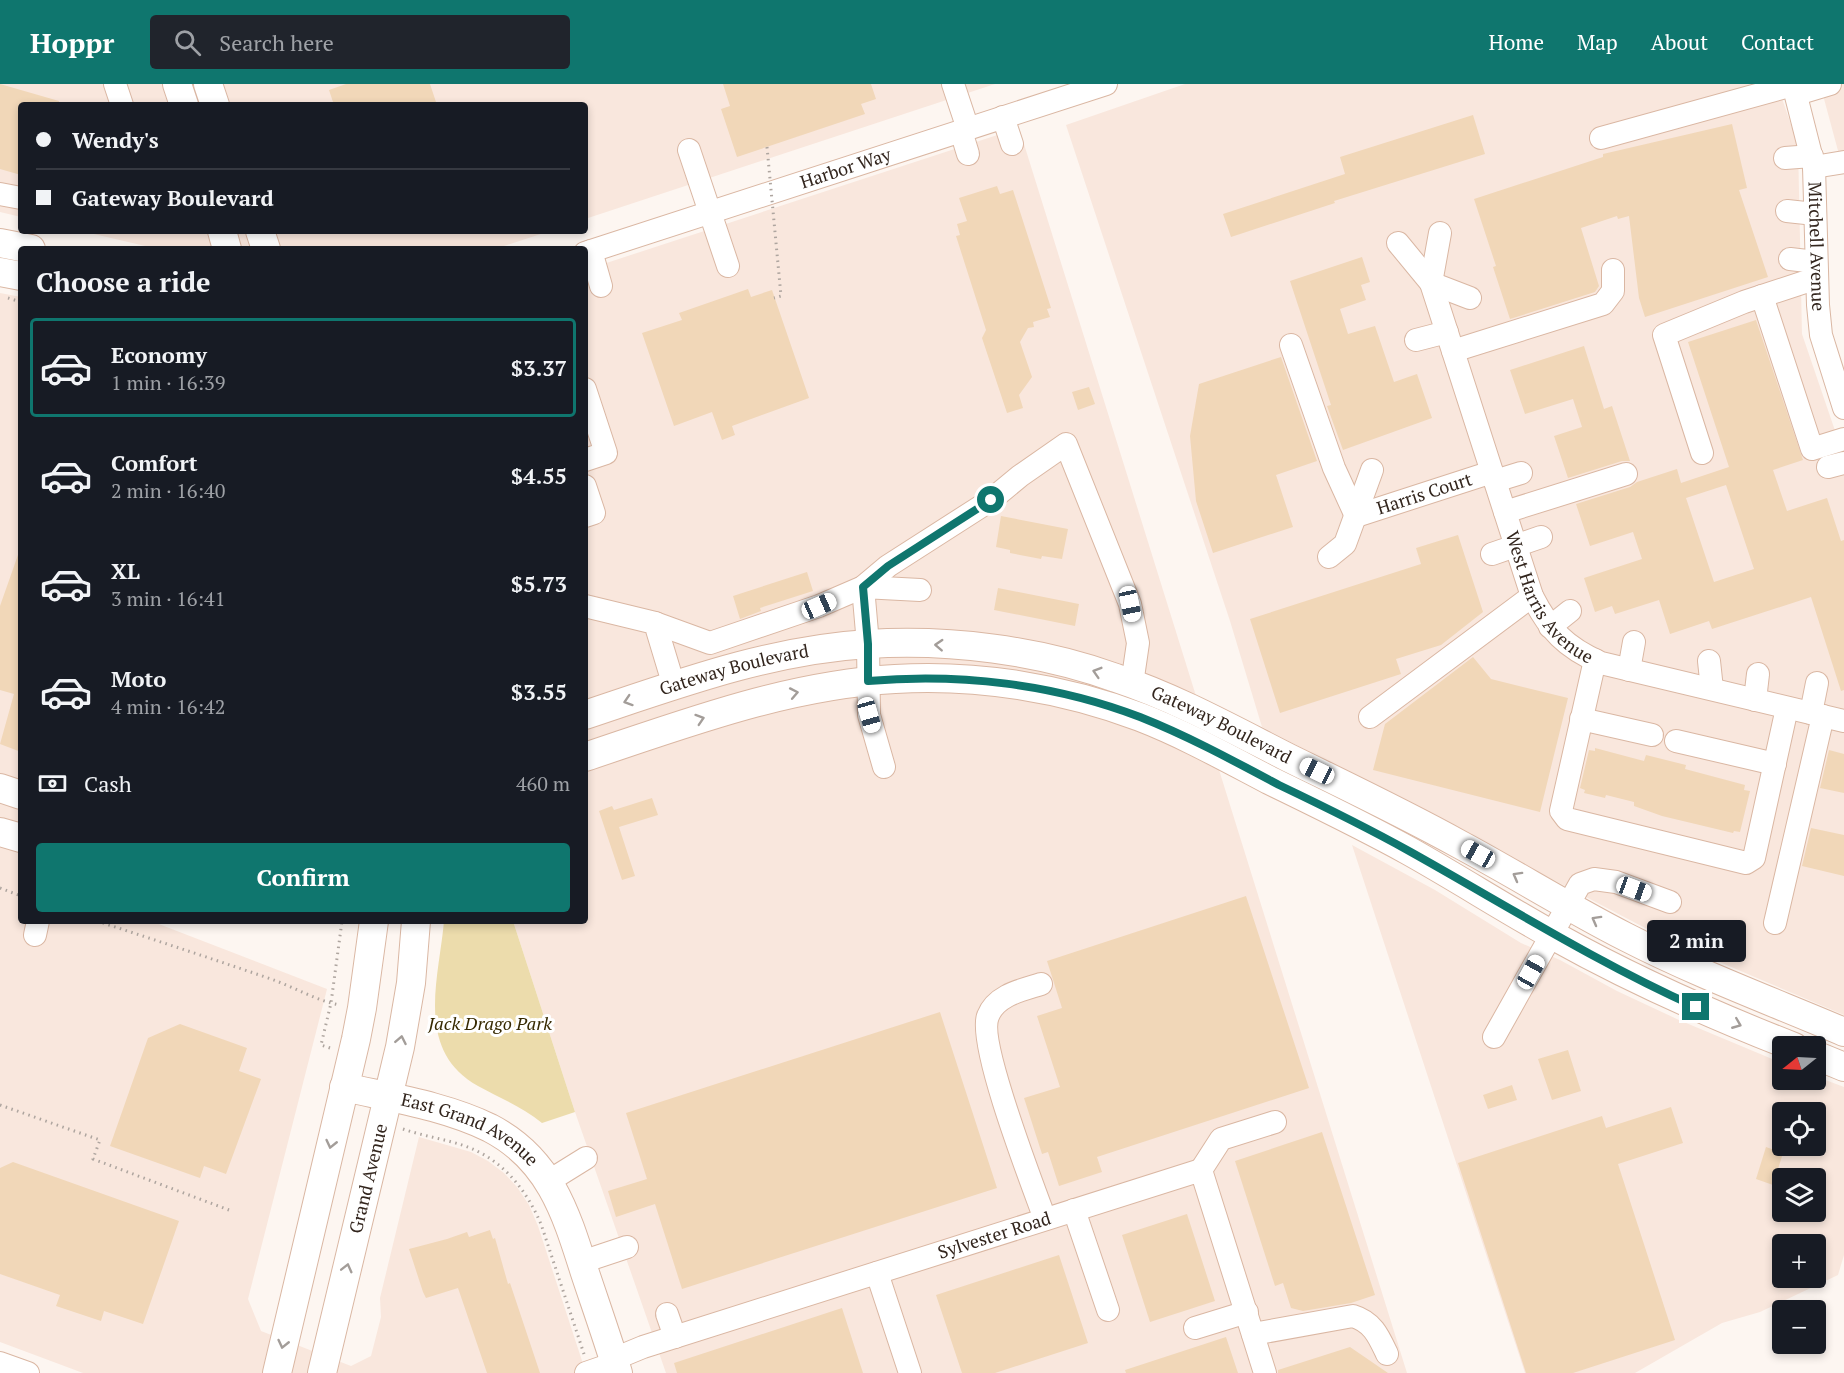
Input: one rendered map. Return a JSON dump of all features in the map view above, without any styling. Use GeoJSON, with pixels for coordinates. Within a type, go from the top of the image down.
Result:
{"type":"FeatureCollection","features":[{"type":"Feature","properties":{"kind":"main road"},"geometry":{"type":"LineString","coordinates":[[177,84],[183,102]]}},
{"type":"Feature","properties":{"kind":"main road"},"geometry":{"type":"LineString","coordinates":[[208,84],[214,102]]}},
{"type":"Feature","properties":{"kind":"main road"},"geometry":{"type":"LineString","coordinates":[[0,243],[18,246]]}},
{"type":"Feature","properties":{"kind":"main road"},"geometry":{"type":"LineString","coordinates":[[0,272],[18,275]]}},
{"type":"Feature","properties":{"kind":"main road","name":"Gateway Boulevard"},"geometry":{"type":"LineString","coordinates":[[588,714],[735,666],[804,651],[868,644],[954,645],[1015,652],[1082,667],[1186,706],[1409,818],[1624,936],[1678,962],[1844,1032]]}},
{"type":"Feature","properties":{"kind":"main road","name":"Gateway Boulevard"},"geometry":{"type":"LineString","coordinates":[[588,756],[738,706],[837,684],[923,678],[1009,684],[1074,697],[1140,717],[1175,732],[1368,829],[1552,935],[1677,999],[1772,1038]]}},
{"type":"Feature","properties":{"kind":"main road"},"geometry":{"type":"LineString","coordinates":[[0,788],[18,794]]}},
{"type":"Feature","properties":{"kind":"main road"},"geometry":{"type":"LineString","coordinates":[[0,832],[18,837]]}},
{"type":"Feature","properties":{"kind":"main road"},"geometry":{"type":"LineString","coordinates":[[365,924],[370,956]]}},
{"type":"Feature","properties":{"kind":"main road"},"geometry":{"type":"LineString","coordinates":[[277,1373],[362,1008],[374,924]]}},
{"type":"Feature","properties":{"kind":"main road","name":"Grand Avenue"},"geometry":{"type":"LineString","coordinates":[[322,1373],[400,1047],[411,983],[416,924]]}},
{"type":"Feature","properties":{"kind":"main road"},"geometry":{"type":"LineString","coordinates":[[1826,1060],[1844,1067]]}},
{"type":"Feature","properties":{"kind":"main road","name":"East Grand Avenue"},"geometry":{"type":"LineString","coordinates":[[344,1087],[456,1115],[488,1127],[519,1148],[549,1181],[567,1218],[582,1262],[605,1368]]}},
{"type":"Feature","properties":{"kind":"street"},"geometry":{"type":"LineString","coordinates":[[115,84],[121,102]]}},
{"type":"Feature","properties":{"kind":"street"},"geometry":{"type":"LineString","coordinates":[[953,84],[968,154]]}},
{"type":"Feature","properties":{"kind":"street","name":"Harbor Way"},"geometry":{"type":"LineString","coordinates":[[588,252],[1106,84]]}},
{"type":"Feature","properties":{"kind":"street"},"geometry":{"type":"LineString","coordinates":[[1601,138],[1794,88],[1830,84]]}},
{"type":"Feature","properties":{"kind":"street","name":"Mitchell Avenue"},"geometry":{"type":"LineString","coordinates":[[1794,88],[1813,162],[1816,270],[1821,334],[1844,408]]}},
{"type":"Feature","properties":{"kind":"street"},"geometry":{"type":"LineString","coordinates":[[1003,117],[1012,144]]}},
{"type":"Feature","properties":{"kind":"street"},"geometry":{"type":"LineString","coordinates":[[689,150],[728,266]]}},
{"type":"Feature","properties":{"kind":"street"},"geometry":{"type":"LineString","coordinates":[[1785,158],[1813,162],[1844,162]]}},
{"type":"Feature","properties":{"kind":"street"},"geometry":{"type":"LineString","coordinates":[[0,194],[18,197]]}},
{"type":"Feature","properties":{"kind":"street"},"geometry":{"type":"LineString","coordinates":[[1787,211],[1815,214]]}},
{"type":"Feature","properties":{"kind":"street"},"geometry":{"type":"LineString","coordinates":[[1431,283],[1440,233]]}},
{"type":"Feature","properties":{"kind":"street"},"geometry":{"type":"LineString","coordinates":[[1398,243],[1431,283],[1470,298]]}},
{"type":"Feature","properties":{"kind":"street"},"geometry":{"type":"LineString","coordinates":[[588,252],[601,286]]}},
{"type":"Feature","properties":{"kind":"street"},"geometry":{"type":"LineString","coordinates":[[1790,259],[1816,270]]}},
{"type":"Feature","properties":{"kind":"street"},"geometry":{"type":"LineString","coordinates":[[1416,340],[1450,342],[1603,304],[1613,291],[1613,270]]}},
{"type":"Feature","properties":{"kind":"street"},"geometry":{"type":"LineString","coordinates":[[1702,453],[1664,335],[1762,296],[1816,270]]}},
{"type":"Feature","properties":{"kind":"street","name":"West Harris Avenue"},"geometry":{"type":"LineString","coordinates":[[1431,283],[1533,596],[1550,627],[1567,645],[1595,660],[1826,717]]}},
{"type":"Feature","properties":{"kind":"street"},"geometry":{"type":"LineString","coordinates":[[1762,296],[1812,449],[1844,439]]}},
{"type":"Feature","properties":{"kind":"street"},"geometry":{"type":"LineString","coordinates":[[1291,345],[1334,468],[1356,516]]}},
{"type":"Feature","properties":{"kind":"street"},"geometry":{"type":"LineString","coordinates":[[588,398],[606,453],[588,459]]}},
{"type":"Feature","properties":{"kind":"street"},"geometry":{"type":"LineString","coordinates":[[588,607],[655,623],[710,643],[819,606],[863,587],[888,566],[991,500],[1020,476],[1066,444],[1130,604],[1138,643],[1132,684]]}},
{"type":"Feature","properties":{"kind":"street"},"geometry":{"type":"LineString","coordinates":[[1329,557],[1345,544],[1372,470]]}},
{"type":"Feature","properties":{"kind":"street","name":"Harris Court"},"geometry":{"type":"LineString","coordinates":[[1356,516],[1494,477],[1521,472]]}},
{"type":"Feature","properties":{"kind":"street"},"geometry":{"type":"LineString","coordinates":[[1505,512],[1626,474]]}},
{"type":"Feature","properties":{"kind":"street"},"geometry":{"type":"LineString","coordinates":[[588,495],[594,513],[588,515]]}},
{"type":"Feature","properties":{"kind":"street"},"geometry":{"type":"LineString","coordinates":[[1492,554],[1541,537]]}},
{"type":"Feature","properties":{"kind":"street"},"geometry":{"type":"LineString","coordinates":[[863,587],[920,590]]}},
{"type":"Feature","properties":{"kind":"street"},"geometry":{"type":"LineString","coordinates":[[863,587],[868,644],[869,715],[884,767]]}},
{"type":"Feature","properties":{"kind":"street"},"geometry":{"type":"LineString","coordinates":[[1370,717],[1533,596]]}},
{"type":"Feature","properties":{"kind":"street"},"geometry":{"type":"LineString","coordinates":[[1550,627],[1570,611]]}},
{"type":"Feature","properties":{"kind":"street"},"geometry":{"type":"LineString","coordinates":[[655,623],[674,686]]}},
{"type":"Feature","properties":{"kind":"street"},"geometry":{"type":"LineString","coordinates":[[1629,670],[1635,642]]}},
{"type":"Feature","properties":{"kind":"street"},"geometry":{"type":"LineString","coordinates":[[1595,660],[1561,811],[1567,819],[1746,863],[1754,858],[1787,708]]}},
{"type":"Feature","properties":{"kind":"street"},"geometry":{"type":"LineString","coordinates":[[1709,661],[1712,689]]}},
{"type":"Feature","properties":{"kind":"street"},"geometry":{"type":"LineString","coordinates":[[1755,700],[1758,674]]}},
{"type":"Feature","properties":{"kind":"street"},"geometry":{"type":"LineString","coordinates":[[1774,923],[1826,717],[1817,683]]}},
{"type":"Feature","properties":{"kind":"street"},"geometry":{"type":"LineString","coordinates":[[1581,719],[1652,735]]}},
{"type":"Feature","properties":{"kind":"street"},"geometry":{"type":"LineString","coordinates":[[1676,741],[1775,764]]}},
{"type":"Feature","properties":{"kind":"street"},"geometry":{"type":"LineString","coordinates":[[1494,1037],[1580,884],[1594,879],[1616,882],[1670,902]]}},
{"type":"Feature","properties":{"kind":"street"},"geometry":{"type":"LineString","coordinates":[[1041,984],[997,1001],[987,1017],[990,1048],[996,1074],[1045,1220]]}},
{"type":"Feature","properties":{"kind":"street"},"geometry":{"type":"LineString","coordinates":[[1266,1373],[1201,1170],[1221,1139],[1275,1122]]}},
{"type":"Feature","properties":{"kind":"street"},"geometry":{"type":"LineString","coordinates":[[549,1181],[586,1158]]}},
{"type":"Feature","properties":{"kind":"street","name":"Sylvester Road"},"geometry":{"type":"LineString","coordinates":[[605,1368],[675,1336],[1201,1170]]}},
{"type":"Feature","properties":{"kind":"street"},"geometry":{"type":"LineString","coordinates":[[1074,1210],[1108,1310]]}},
{"type":"Feature","properties":{"kind":"street"},"geometry":{"type":"LineString","coordinates":[[582,1262],[627,1246]]}},
{"type":"Feature","properties":{"kind":"street"},"geometry":{"type":"LineString","coordinates":[[877,1273],[910,1373]]}},
{"type":"Feature","properties":{"kind":"street"},"geometry":{"type":"LineString","coordinates":[[1195,1328],[1247,1312]]}},
{"type":"Feature","properties":{"kind":"street"},"geometry":{"type":"LineString","coordinates":[[667,1314],[675,1336]]}},
{"type":"Feature","properties":{"kind":"street"},"geometry":{"type":"LineString","coordinates":[[1255,1339],[1353,1316],[1364,1319],[1377,1332],[1387,1354]]}},
{"type":"Feature","properties":{"kind":"street"},"geometry":{"type":"LineString","coordinates":[[0,1363],[28,1373]]}},
{"type":"Feature","properties":{"kind":"path"},"geometry":{"type":"LineString","coordinates":[[767,147],[781,296],[774,298]]}},
{"type":"Feature","properties":{"kind":"path"},"geometry":{"type":"LineString","coordinates":[[0,888],[18,895]]}},
{"type":"Feature","properties":{"kind":"path"},"geometry":{"type":"LineString","coordinates":[[106,924],[285,984],[340,1005]]}},
{"type":"Feature","properties":{"kind":"path"},"geometry":{"type":"LineString","coordinates":[[330,1048],[321,1045],[331,1003],[342,924]]}},
{"type":"Feature","properties":{"kind":"path"},"geometry":{"type":"LineString","coordinates":[[0,1105],[100,1140],[93,1159],[229,1210]]}},
{"type":"Feature","properties":{"kind":"path"},"geometry":{"type":"LineString","coordinates":[[406,1130],[468,1147],[507,1172],[526,1193],[605,1368]]}},
{"type":"Feature","properties":{"kind":"shaded area"},"geometry":{"type":"Polygon","coordinates":[[[0,84],[995,84],[588,218],[588,102],[18,102],[18,216],[0,212],[0,84]]]}},
{"type":"Feature","properties":{"kind":"shaded area"},"geometry":{"type":"Polygon","coordinates":[[[1185,84],[1777,84],[1798,145],[1802,334],[1844,457],[1844,1015],[1670,941],[1262,727],[1230,621],[1066,125],[1185,84]]]}},
{"type":"Feature","properties":{"kind":"shaded area"},"geometry":{"type":"Polygon","coordinates":[[[1820,84],[1844,84],[1844,173],[1820,84]]]}},
{"type":"Feature","properties":{"kind":"shaded area"},"geometry":{"type":"Polygon","coordinates":[[[1019,128],[1407,1373],[666,1373],[575,1112],[514,924],[588,924],[588,269],[1019,128]]]}},
{"type":"Feature","properties":{"kind":"shaded area"},"geometry":{"type":"Polygon","coordinates":[[[94,234],[541,234],[504,246],[145,246],[94,234]]]}},
{"type":"Feature","properties":{"kind":"shaded area"},"geometry":{"type":"Polygon","coordinates":[[[0,293],[18,296],[18,924],[159,924],[327,989],[248,1299],[261,1331],[351,1366],[371,1356],[381,1317],[380,1298],[419,1137],[471,1152],[504,1173],[517,1187],[529,1205],[538,1226],[586,1373],[83,1373],[0,1342],[0,293]]]}},
{"type":"Feature","properties":{"kind":"shaded area"},"geometry":{"type":"Polygon","coordinates":[[[1352,845],[1435,890],[1521,943],[1560,960],[1617,991],[1679,1020],[1772,1059],[1772,1090],[1826,1090],[1826,1080],[1844,1087],[1844,1255],[1838,1275],[1826,1281],[1826,1234],[1772,1234],[1772,1288],[1811,1288],[1785,1300],[1772,1300],[1772,1306],[1760,1312],[1722,1323],[1635,1373],[1525,1373],[1352,845]]]}},
{"type":"Feature","properties":{"kind":"green space","name":"Jack Drago Park"},"geometry":{"type":"Polygon","coordinates":[[[444,924],[514,924],[575,1112],[542,1123],[519,1107],[478,1086],[458,1071],[445,1053],[438,1033],[435,1012],[444,924]]]}},
{"type":"Feature","properties":{"kind":"building"},"geometry":{"type":"Polygon","coordinates":[[[0,84],[59,101],[18,102],[18,174],[0,169],[0,84]]]}},
{"type":"Feature","properties":{"kind":"building"},"geometry":{"type":"Polygon","coordinates":[[[346,84],[430,84],[436,102],[333,102],[329,90],[346,84]]]}},
{"type":"Feature","properties":{"kind":"building"},"geometry":{"type":"Polygon","coordinates":[[[723,84],[871,84],[876,99],[861,104],[865,114],[737,157],[721,109],[730,106],[723,84]]]}},
{"type":"Feature","properties":{"kind":"building"},"geometry":{"type":"Polygon","coordinates":[[[1473,115],[1485,154],[1334,201],[1335,203],[1231,237],[1223,214],[1345,174],[1340,157],[1473,115]]]}},
{"type":"Feature","properties":{"kind":"building"},"geometry":{"type":"Polygon","coordinates":[[[1732,124],[1747,188],[1739,190],[1768,277],[1645,317],[1639,298],[1629,216],[1618,219],[1617,216],[1581,228],[1599,286],[1595,292],[1510,319],[1493,267],[1496,266],[1474,199],[1603,157],[1603,154],[1732,124]]]}},
{"type":"Feature","properties":{"kind":"building"},"geometry":{"type":"Polygon","coordinates":[[[997,186],[1000,194],[1013,190],[1051,308],[1047,309],[1050,317],[1033,322],[1034,327],[1028,328],[1020,342],[1032,377],[1019,395],[1023,408],[1007,413],[982,338],[986,330],[956,236],[960,235],[957,224],[967,221],[959,198],[997,186]]]}},
{"type":"Feature","properties":{"kind":"building"},"geometry":{"type":"Polygon","coordinates":[[[1362,257],[1370,282],[1361,285],[1366,300],[1340,309],[1348,334],[1375,326],[1394,382],[1417,374],[1432,418],[1343,450],[1327,406],[1331,405],[1290,281],[1362,257]]]}},
{"type":"Feature","properties":{"kind":"building"},"geometry":{"type":"Polygon","coordinates":[[[748,289],[751,297],[772,290],[809,398],[732,426],[735,435],[722,440],[712,412],[674,426],[642,333],[682,320],[679,313],[748,289]]]}},
{"type":"Feature","properties":{"kind":"building"},"geometry":{"type":"Polygon","coordinates":[[[1756,320],[1803,460],[1773,470],[1787,511],[1827,498],[1841,541],[1844,540],[1844,690],[1841,691],[1811,597],[1712,629],[1709,621],[1670,634],[1659,600],[1615,614],[1612,606],[1595,612],[1584,578],[1642,559],[1633,532],[1590,546],[1576,504],[1677,469],[1681,483],[1729,467],[1688,342],[1756,320]],[[1726,485],[1686,498],[1714,582],[1754,569],[1726,485]]]}},
{"type":"Feature","properties":{"kind":"building"},"geometry":{"type":"Polygon","coordinates":[[[1584,346],[1604,409],[1612,406],[1630,461],[1622,461],[1568,478],[1554,436],[1582,427],[1573,399],[1525,414],[1510,370],[1584,346]]]}},
{"type":"Feature","properties":{"kind":"building"},"geometry":{"type":"Polygon","coordinates":[[[1281,357],[1317,461],[1276,475],[1293,527],[1213,553],[1196,501],[1190,436],[1199,384],[1281,357]]]}},
{"type":"Feature","properties":{"kind":"building"},"geometry":{"type":"Polygon","coordinates":[[[1089,387],[1095,404],[1078,410],[1072,392],[1089,387]]]}},
{"type":"Feature","properties":{"kind":"building"},"geometry":{"type":"Polygon","coordinates":[[[1001,516],[1068,529],[1062,559],[1042,556],[1041,559],[1010,553],[1010,550],[996,547],[1001,516]]]}},
{"type":"Feature","properties":{"kind":"building"},"geometry":{"type":"Polygon","coordinates":[[[1458,535],[1483,612],[1441,645],[1396,659],[1401,674],[1280,713],[1250,619],[1421,564],[1416,548],[1458,535]]]}},
{"type":"Feature","properties":{"kind":"building"},"geometry":{"type":"Polygon","coordinates":[[[18,555],[18,751],[0,744],[14,694],[0,690],[0,606],[18,555]]]}},
{"type":"Feature","properties":{"kind":"building"},"geometry":{"type":"Polygon","coordinates":[[[807,572],[813,591],[760,608],[761,611],[740,619],[733,596],[807,572]]]}},
{"type":"Feature","properties":{"kind":"building"},"geometry":{"type":"Polygon","coordinates":[[[998,588],[1079,604],[1075,626],[994,610],[998,588]]]}},
{"type":"Feature","properties":{"kind":"building"},"geometry":{"type":"Polygon","coordinates":[[[1473,657],[1491,679],[1568,698],[1540,812],[1373,770],[1385,724],[1473,657]]]}},
{"type":"Feature","properties":{"kind":"building"},"geometry":{"type":"Polygon","coordinates":[[[1595,748],[1644,761],[1646,755],[1686,765],[1685,769],[1745,785],[1744,790],[1750,791],[1740,832],[1734,831],[1733,833],[1662,816],[1634,806],[1634,802],[1606,795],[1605,798],[1584,793],[1585,790],[1580,788],[1589,750],[1595,751],[1595,748]]]}},
{"type":"Feature","properties":{"kind":"building"},"geometry":{"type":"Polygon","coordinates":[[[1829,750],[1844,754],[1844,793],[1820,788],[1829,750]]]}},
{"type":"Feature","properties":{"kind":"building"},"geometry":{"type":"Polygon","coordinates":[[[652,798],[658,815],[619,827],[635,876],[622,880],[599,811],[612,806],[614,810],[652,798]]]}},
{"type":"Feature","properties":{"kind":"building"},"geometry":{"type":"Polygon","coordinates":[[[1811,828],[1844,835],[1844,876],[1802,866],[1811,828]]]}},
{"type":"Feature","properties":{"kind":"building"},"geometry":{"type":"Polygon","coordinates":[[[1246,896],[1309,1088],[1097,1157],[1102,1172],[1059,1186],[1048,1152],[1042,1154],[1024,1098],[1060,1087],[1037,1016],[1062,1008],[1047,961],[1246,896]]]}},
{"type":"Feature","properties":{"kind":"building"},"geometry":{"type":"Polygon","coordinates":[[[940,1012],[997,1188],[682,1289],[655,1204],[616,1217],[608,1191],[647,1179],[626,1113],[940,1012]]]}},
{"type":"Feature","properties":{"kind":"building"},"geometry":{"type":"Polygon","coordinates":[[[180,1024],[247,1048],[239,1071],[261,1079],[226,1174],[204,1166],[200,1178],[110,1146],[148,1038],[180,1024]]]}},
{"type":"Feature","properties":{"kind":"building"},"geometry":{"type":"Polygon","coordinates":[[[1568,1050],[1581,1091],[1552,1100],[1538,1059],[1568,1050]]]}},
{"type":"Feature","properties":{"kind":"building"},"geometry":{"type":"Polygon","coordinates":[[[1512,1085],[1517,1100],[1488,1109],[1483,1095],[1512,1085]]]}},
{"type":"Feature","properties":{"kind":"building"},"geometry":{"type":"Polygon","coordinates":[[[1671,1107],[1683,1143],[1618,1164],[1675,1340],[1573,1373],[1526,1373],[1458,1163],[1602,1116],[1606,1128],[1671,1107]]]}},
{"type":"Feature","properties":{"kind":"building"},"geometry":{"type":"Polygon","coordinates":[[[1322,1132],[1375,1295],[1351,1303],[1303,1311],[1291,1308],[1283,1283],[1275,1286],[1235,1161],[1322,1132]]]}},
{"type":"Feature","properties":{"kind":"building"},"geometry":{"type":"Polygon","coordinates":[[[1766,1147],[1772,1149],[1772,1156],[1782,1156],[1778,1168],[1772,1168],[1772,1185],[1756,1179],[1766,1147]]]}},
{"type":"Feature","properties":{"kind":"building"},"geometry":{"type":"Polygon","coordinates":[[[13,1162],[179,1221],[143,1324],[104,1311],[101,1321],[56,1306],[60,1295],[0,1274],[0,1168],[13,1162]]]}},
{"type":"Feature","properties":{"kind":"building"},"geometry":{"type":"Polygon","coordinates":[[[1187,1214],[1215,1301],[1150,1322],[1122,1235],[1187,1214]]]}},
{"type":"Feature","properties":{"kind":"building"},"geometry":{"type":"Polygon","coordinates":[[[490,1230],[493,1239],[495,1238],[508,1284],[510,1283],[540,1373],[487,1373],[458,1288],[426,1298],[423,1292],[409,1249],[467,1232],[469,1237],[490,1230]]]}},
{"type":"Feature","properties":{"kind":"building"},"geometry":{"type":"Polygon","coordinates":[[[1059,1255],[1088,1343],[995,1373],[962,1373],[936,1295],[1059,1255]]]}},
{"type":"Feature","properties":{"kind":"building"},"geometry":{"type":"Polygon","coordinates":[[[842,1308],[863,1373],[677,1373],[674,1363],[842,1308]]]}},
{"type":"Feature","properties":{"kind":"building"},"geometry":{"type":"Polygon","coordinates":[[[1226,1337],[1238,1373],[1126,1373],[1125,1370],[1226,1337]]]}},
{"type":"Feature","properties":{"kind":"building"},"geometry":{"type":"Polygon","coordinates":[[[1350,1347],[1388,1373],[1278,1373],[1278,1370],[1350,1347]]]}},
{"type":"Feature","properties":{"kind":"route"},"geometry":{"type":"LineString","coordinates":[[991,500],[888,566],[863,587],[868,644],[868,681],[923,678],[1009,684],[1074,697],[1140,717],[1175,732],[1368,829],[1521,915],[1552,935],[1635,979],[1696,1007]]}}]}
